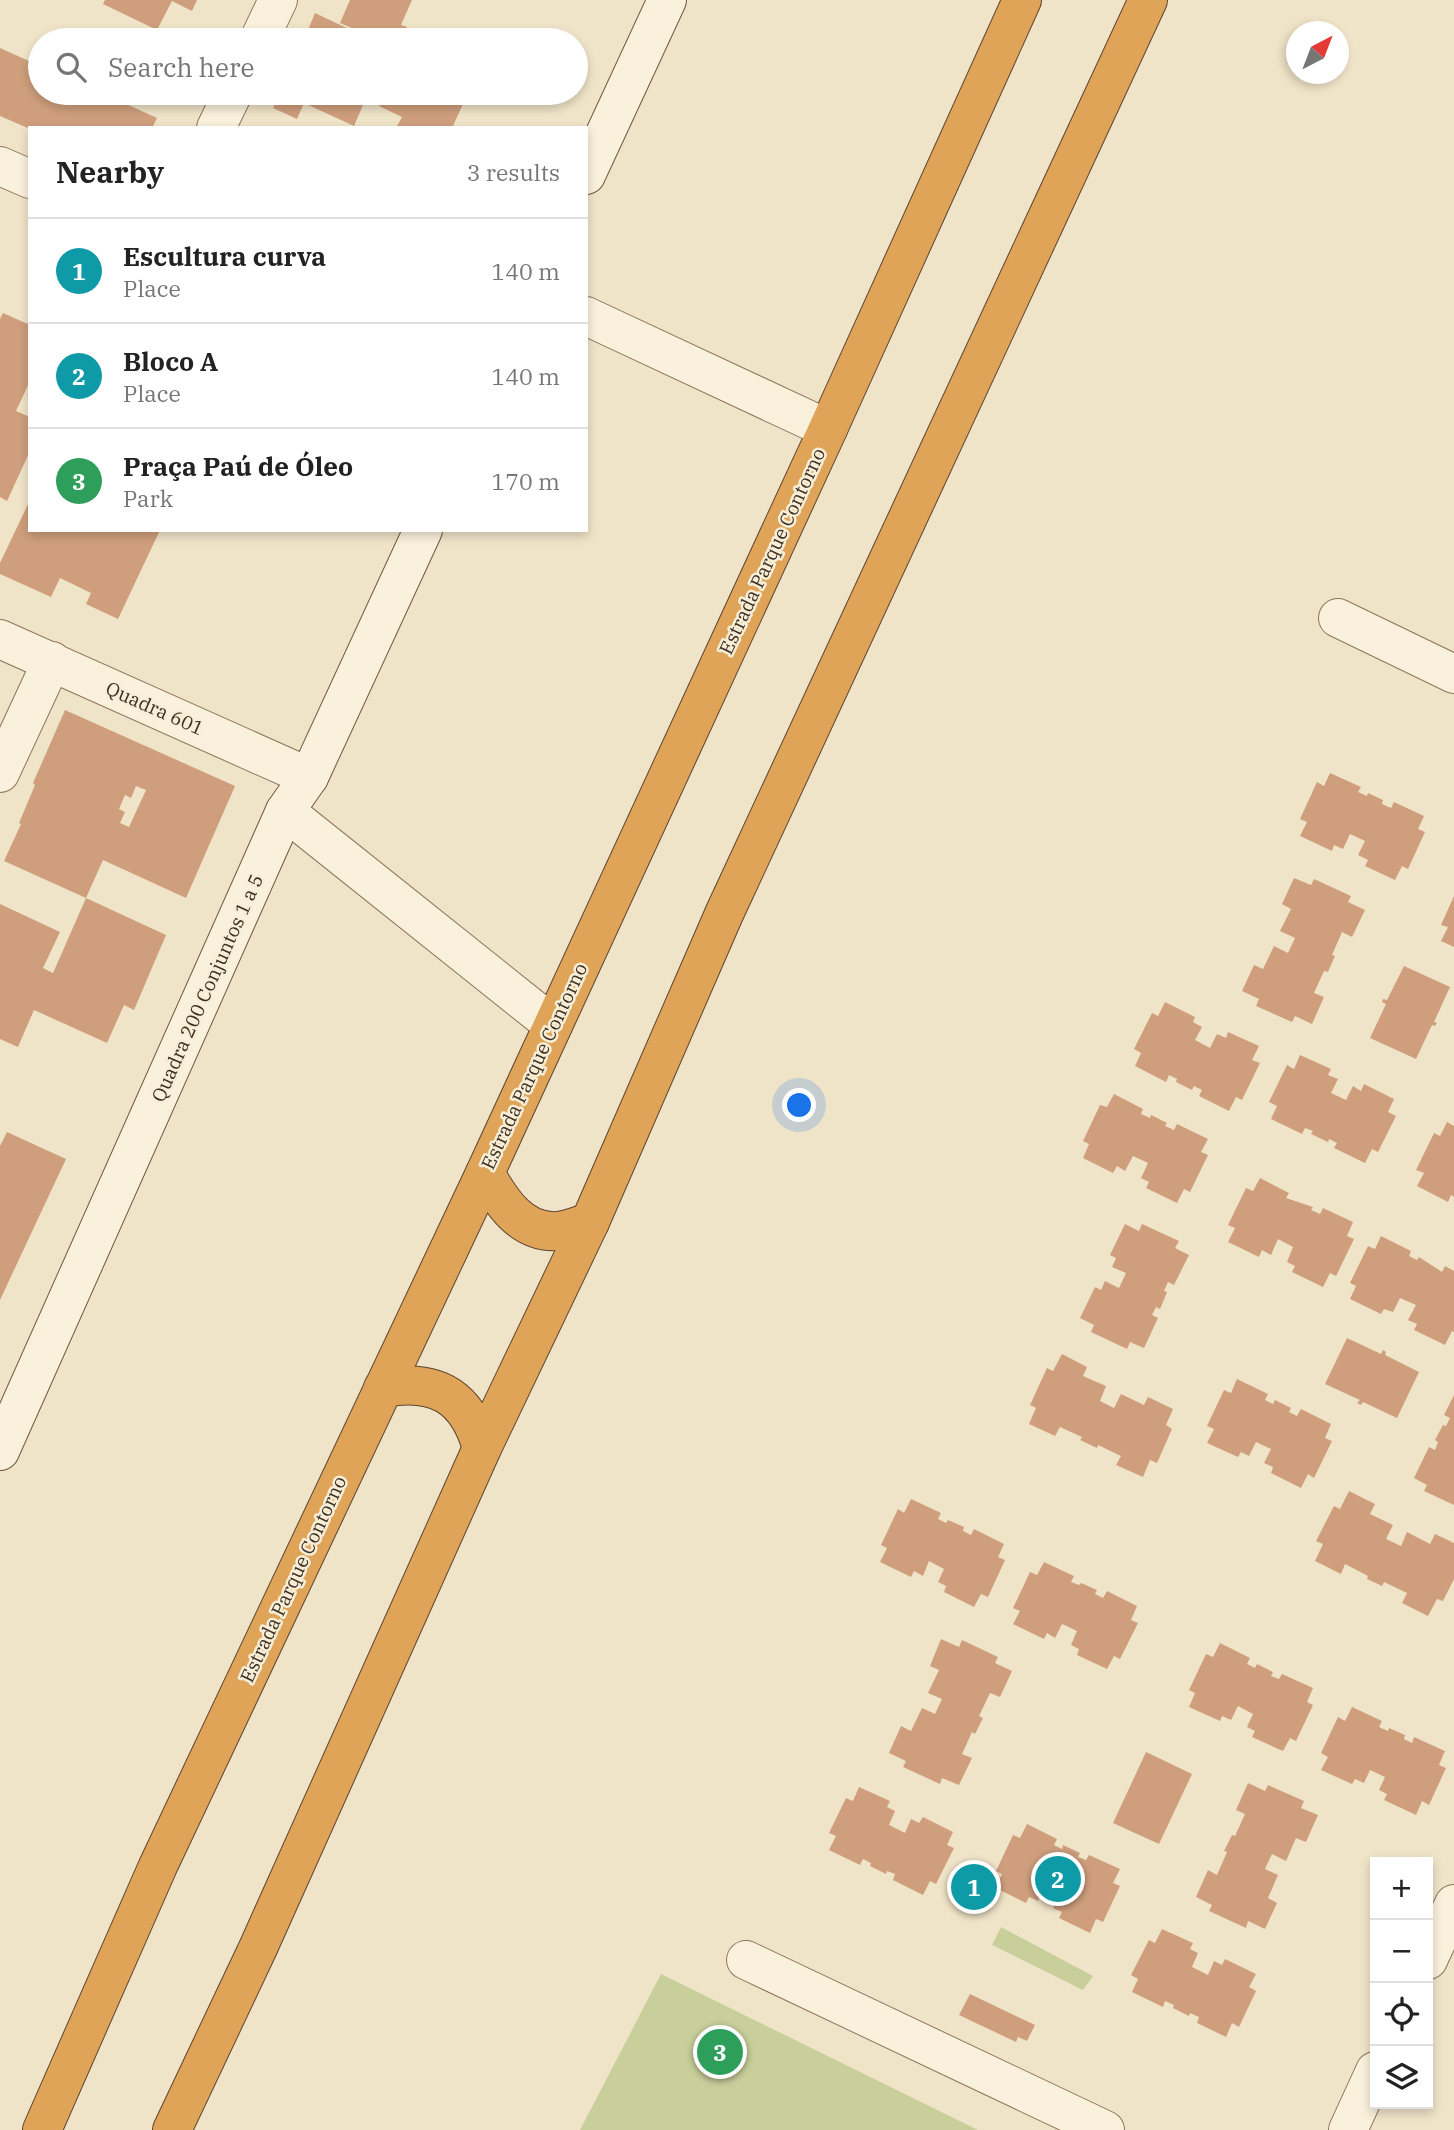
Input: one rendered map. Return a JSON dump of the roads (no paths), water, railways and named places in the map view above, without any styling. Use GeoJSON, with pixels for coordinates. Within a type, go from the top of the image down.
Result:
{"type":"FeatureCollection","features":[{"type":"Feature","properties":{"kind":"highway","name":"Estrada Parque Contorno"},"geometry":{"type":"LineString","coordinates":[[42,2130],[159,1866],[485,1173],[828,429],[1022,0]]}},
{"type":"Feature","properties":{"kind":"highway"},"geometry":{"type":"LineString","coordinates":[[172,2130],[258,1948],[482,1448],[590,1222],[724,914],[1148,0]]}},
{"type":"Feature","properties":{"kind":"highway"},"geometry":{"type":"LineString","coordinates":[[485,1173],[503,1204],[532,1226],[548,1231],[562,1231],[590,1222]]}},
{"type":"Feature","properties":{"kind":"highway"},"geometry":{"type":"LineString","coordinates":[[383,1388],[404,1384],[426,1386],[447,1394],[464,1409],[476,1427],[482,1448]]}},
{"type":"Feature","properties":{"kind":"street"},"geometry":{"type":"LineString","coordinates":[[265,28],[278,0]]}},
{"type":"Feature","properties":{"kind":"street"},"geometry":{"type":"LineString","coordinates":[[588,171],[667,0]]}},
{"type":"Feature","properties":{"kind":"street"},"geometry":{"type":"LineString","coordinates":[[217,126],[227,105]]}},
{"type":"Feature","properties":{"kind":"street"},"geometry":{"type":"LineString","coordinates":[[0,166],[28,178]]}},
{"type":"Feature","properties":{"kind":"street"},"geometry":{"type":"LineString","coordinates":[[588,317],[828,429]]}},
{"type":"Feature","properties":{"kind":"street","name":"Quadra 200 Conjuntos 1 a 5"},"geometry":{"type":"LineString","coordinates":[[0,1451],[285,811],[309,777],[422,532]]}},
{"type":"Feature","properties":{"kind":"street"},"geometry":{"type":"LineString","coordinates":[[1338,618],[1454,674]]}},
{"type":"Feature","properties":{"kind":"street","name":"Quadra 601"},"geometry":{"type":"LineString","coordinates":[[0,639],[309,777]]}},
{"type":"Feature","properties":{"kind":"street"},"geometry":{"type":"LineString","coordinates":[[0,773],[51,661]]}},
{"type":"Feature","properties":{"kind":"street"},"geometry":{"type":"LineString","coordinates":[[285,811],[553,1025]]}},
{"type":"Feature","properties":{"kind":"street"},"geometry":{"type":"LineString","coordinates":[[1433,1949],[1454,1904]]}},
{"type":"Feature","properties":{"kind":"street"},"geometry":{"type":"LineString","coordinates":[[746,1960],[1060,2121],[1105,2130]]}},
{"type":"Feature","properties":{"kind":"street"},"geometry":{"type":"LineString","coordinates":[[1348,2130],[1370,2082]]}},
{"type":"Feature","properties":{"kind":"place","name":"Bloco A"},"geometry":{"type":"Point","coordinates":[1058,1879]}},
{"type":"Feature","properties":{"kind":"place","name":"Escultura curva"},"geometry":{"type":"Point","coordinates":[974,1887]}},
{"type":"Feature","properties":{"kind":"place","name":"Praça Paú de Óleo"},"geometry":{"type":"Point","coordinates":[720,2052]}}]}
